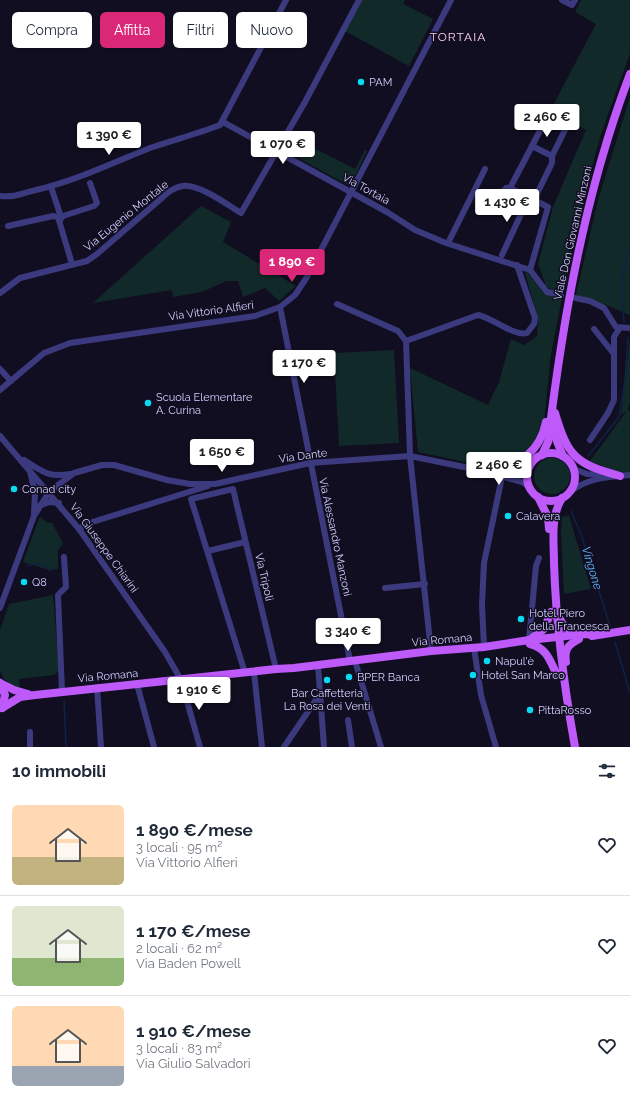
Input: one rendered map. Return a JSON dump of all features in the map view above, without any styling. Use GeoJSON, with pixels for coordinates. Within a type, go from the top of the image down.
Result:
{"type":"FeatureCollection","features":[{"type":"Feature","properties":{"kind":"main road","name":"Viale Don Giovanni Minzoni"},"geometry":{"type":"LineString","coordinates":[[542,455],[548,442],[553,413],[562,334],[578,254],[597,172],[630,74]]}},
{"type":"Feature","properties":{"kind":"main road","name":"Viale Don Giovanni Minzoni"},"geometry":{"type":"LineString","coordinates":[[553,413],[556,438],[563,456]]}},
{"type":"Feature","properties":{"kind":"main road"},"geometry":{"type":"LineString","coordinates":[[493,470],[515,464],[532,452],[541,439],[553,413]]}},
{"type":"Feature","properties":{"kind":"main road"},"geometry":{"type":"LineString","coordinates":[[553,413],[564,441],[576,458],[596,470],[620,476]]}},
{"type":"Feature","properties":{"kind":"main road"},"geometry":{"type":"LineString","coordinates":[[557,675],[544,650],[529,642],[544,629],[553,612],[554,522],[558,504],[574,482],[574,469],[563,456],[552,453],[536,458],[529,468],[528,482],[530,488],[538,497],[546,512],[549,524],[553,612],[556,639],[575,747]]}},
{"type":"Feature","properties":{"kind":"main road"},"geometry":{"type":"LineString","coordinates":[[538,497],[550,500],[565,496]]}},
{"type":"Feature","properties":{"kind":"main road"},"geometry":{"type":"LineString","coordinates":[[553,612],[565,628],[579,637],[568,646],[565,654],[568,679],[568,709]]}},
{"type":"Feature","properties":{"kind":"main road","name":"Via Romana"},"geometry":{"type":"LineString","coordinates":[[34,694],[181,680],[431,651],[579,637],[630,630]]}},
{"type":"Feature","properties":{"kind":"main road"},"geometry":{"type":"LineString","coordinates":[[556,639],[557,675],[561,697],[571,724]]}},
{"type":"Feature","properties":{"kind":"main road"},"geometry":{"type":"LineString","coordinates":[[0,683],[14,690],[34,694]]}},
{"type":"Feature","properties":{"kind":"main road"},"geometry":{"type":"LineString","coordinates":[[0,683],[5,695],[1,709]]}},
{"type":"Feature","properties":{"kind":"main road"},"geometry":{"type":"LineString","coordinates":[[1,709],[20,697],[34,694]]}},
{"type":"Feature","properties":{"kind":"street"},"geometry":{"type":"LineString","coordinates":[[0,196],[16,197],[51,187],[92,173],[151,148],[200,134],[220,126],[286,0]]}},
{"type":"Feature","properties":{"kind":"street"},"geometry":{"type":"LineString","coordinates":[[278,152],[359,0]]}},
{"type":"Feature","properties":{"kind":"street","name":"Via Vittorio Alfieri"},"geometry":{"type":"LineString","coordinates":[[0,390],[44,353],[70,343],[255,316],[280,307],[295,295],[307,277],[352,193],[451,0]]}},
{"type":"Feature","properties":{"kind":"street"},"geometry":{"type":"LineString","coordinates":[[562,0],[572,5],[575,0]]}},
{"type":"Feature","properties":{"kind":"street"},"geometry":{"type":"LineString","coordinates":[[510,188],[545,121]]}},
{"type":"Feature","properties":{"kind":"street","name":"Via Tortaia"},"geometry":{"type":"LineString","coordinates":[[223,122],[352,193],[414,230],[448,243],[530,270]]}},
{"type":"Feature","properties":{"kind":"street"},"geometry":{"type":"LineString","coordinates":[[502,255],[531,199],[552,163],[552,156],[565,130]]}},
{"type":"Feature","properties":{"kind":"street"},"geometry":{"type":"LineString","coordinates":[[532,146],[552,156]]}},
{"type":"Feature","properties":{"kind":"street","name":"Via Eugenio Montale"},"geometry":{"type":"LineString","coordinates":[[0,293],[20,278],[87,261],[170,190],[180,186],[189,186],[198,189],[241,213],[278,152]]}},
{"type":"Feature","properties":{"kind":"street"},"geometry":{"type":"LineString","coordinates":[[448,243],[485,169]]}},
{"type":"Feature","properties":{"kind":"street"},"geometry":{"type":"LineString","coordinates":[[60,220],[63,216],[94,206],[97,203],[90,183]]}},
{"type":"Feature","properties":{"kind":"street"},"geometry":{"type":"LineString","coordinates":[[51,187],[60,214],[60,220],[72,264]]}},
{"type":"Feature","properties":{"kind":"street"},"geometry":{"type":"LineString","coordinates":[[498,196],[506,188],[510,188],[548,207],[530,270],[546,292],[561,295]]}},
{"type":"Feature","properties":{"kind":"street"},"geometry":{"type":"LineString","coordinates":[[8,226],[53,216],[60,220]]}},
{"type":"Feature","properties":{"kind":"street"},"geometry":{"type":"LineString","coordinates":[[406,341],[478,315],[486,316],[519,334],[527,333],[534,324],[535,318],[517,265]]}},
{"type":"Feature","properties":{"kind":"street"},"geometry":{"type":"LineString","coordinates":[[575,298],[590,301],[604,308],[613,323],[619,329]]}},
{"type":"Feature","properties":{"kind":"street"},"geometry":{"type":"LineString","coordinates":[[337,304],[398,331],[406,341],[410,456],[431,651]]}},
{"type":"Feature","properties":{"kind":"street","name":"Via Alessandro Manzoni"},"geometry":{"type":"LineString","coordinates":[[280,307],[310,464],[352,661],[381,747]]}},
{"type":"Feature","properties":{"kind":"street"},"geometry":{"type":"LineString","coordinates":[[619,329],[630,328]]}},
{"type":"Feature","properties":{"kind":"street"},"geometry":{"type":"LineString","coordinates":[[594,329],[614,354]]}},
{"type":"Feature","properties":{"kind":"street"},"geometry":{"type":"LineString","coordinates":[[590,440],[608,413],[614,400],[614,337],[619,329]]}},
{"type":"Feature","properties":{"kind":"street"},"geometry":{"type":"LineString","coordinates":[[0,369],[11,381]]}},
{"type":"Feature","properties":{"kind":"street","name":"Via Giuseppe Chiarini"},"geometry":{"type":"LineString","coordinates":[[0,436],[79,529],[150,628],[181,680],[200,747]]}},
{"type":"Feature","properties":{"kind":"street","name":"Via Dante"},"geometry":{"type":"LineString","coordinates":[[34,516],[49,492],[74,473],[102,465],[114,465],[167,480],[190,484],[215,484],[310,464],[410,456],[474,469],[522,482],[530,488]]}},
{"type":"Feature","properties":{"kind":"street"},"geometry":{"type":"LineString","coordinates":[[18,457],[51,475],[58,476],[74,473]]}},
{"type":"Feature","properties":{"kind":"street"},"geometry":{"type":"LineString","coordinates":[[0,608],[34,516],[35,493],[28,468]]}},
{"type":"Feature","properties":{"kind":"street","name":"Via Dante"},"geometry":{"type":"LineString","coordinates":[[474,469],[516,471],[529,468]]}},
{"type":"Feature","properties":{"kind":"street"},"geometry":{"type":"LineString","coordinates":[[574,469],[588,474],[620,476]]}},
{"type":"Feature","properties":{"kind":"street"},"geometry":{"type":"LineString","coordinates":[[565,496],[576,486],[588,481],[630,475]]}},
{"type":"Feature","properties":{"kind":"street"},"geometry":{"type":"LineString","coordinates":[[484,647],[482,605],[484,563],[502,477]]}},
{"type":"Feature","properties":{"kind":"street"},"geometry":{"type":"LineString","coordinates":[[79,529],[94,522],[215,484]]}},
{"type":"Feature","properties":{"kind":"street","name":"Via Tripoli"},"geometry":{"type":"LineString","coordinates":[[208,551],[191,499],[233,489],[276,669]]}},
{"type":"Feature","properties":{"kind":"street"},"geometry":{"type":"LineString","coordinates":[[39,506],[48,502],[59,504]]}},
{"type":"Feature","properties":{"kind":"street"},"geometry":{"type":"LineString","coordinates":[[245,542],[208,551],[245,672]]}},
{"type":"Feature","properties":{"kind":"street"},"geometry":{"type":"LineString","coordinates":[[62,692],[58,595],[66,587],[64,557]]}},
{"type":"Feature","properties":{"kind":"street"},"geometry":{"type":"LineString","coordinates":[[529,642],[536,566],[539,558]]}},
{"type":"Feature","properties":{"kind":"street"},"geometry":{"type":"LineString","coordinates":[[385,588],[424,584]]}},
{"type":"Feature","properties":{"kind":"street"},"geometry":{"type":"LineString","coordinates":[[474,648],[481,695],[496,747]]}},
{"type":"Feature","properties":{"kind":"street"},"geometry":{"type":"LineString","coordinates":[[318,665],[324,747]]}},
{"type":"Feature","properties":{"kind":"street"},"geometry":{"type":"LineString","coordinates":[[254,672],[262,747]]}},
{"type":"Feature","properties":{"kind":"street"},"geometry":{"type":"LineString","coordinates":[[137,684],[154,747]]}},
{"type":"Feature","properties":{"kind":"street"},"geometry":{"type":"LineString","coordinates":[[97,688],[101,747]]}},
{"type":"Feature","properties":{"kind":"street"},"geometry":{"type":"LineString","coordinates":[[284,747],[320,694]]}},
{"type":"Feature","properties":{"kind":"street"},"geometry":{"type":"LineString","coordinates":[[348,720],[352,747]]}},
{"type":"Feature","properties":{"kind":"street"},"geometry":{"type":"LineString","coordinates":[[30,732],[30,747]]}},
{"type":"Feature","properties":{"kind":"green space"},"geometry":{"type":"Polygon","coordinates":[[[359,0],[405,0],[403,4],[433,19],[409,66],[343,30],[359,0]]]}},
{"type":"Feature","properties":{"kind":"green space"},"geometry":{"type":"Polygon","coordinates":[[[581,0],[630,0],[630,53],[600,137],[573,239],[563,292],[552,290],[546,286],[538,264],[553,207],[586,130],[550,111],[596,24],[575,12],[581,0]]]}},
{"type":"Feature","properties":{"kind":"green space"},"geometry":{"type":"Polygon","coordinates":[[[630,97],[630,315],[594,300],[576,295],[598,200],[630,97]]]}},
{"type":"Feature","properties":{"kind":"green space"},"geometry":{"type":"Polygon","coordinates":[[[292,137],[355,169],[365,150],[367,151],[352,182],[346,184],[289,153],[286,147],[292,137]]]}},
{"type":"Feature","properties":{"kind":"green space"},"geometry":{"type":"Polygon","coordinates":[[[201,206],[231,222],[223,242],[296,286],[279,301],[265,288],[243,297],[238,281],[226,281],[202,292],[173,297],[172,290],[93,303],[201,206]]]}},
{"type":"Feature","properties":{"kind":"green space"},"geometry":{"type":"Polygon","coordinates":[[[527,272],[546,294],[562,298],[551,354],[544,422],[536,442],[528,453],[520,458],[504,464],[489,467],[418,452],[410,368],[488,405],[499,382],[511,339],[524,345],[537,336],[538,319],[525,273],[527,272]]]}},
{"type":"Feature","properties":{"kind":"green space"},"geometry":{"type":"Polygon","coordinates":[[[630,338],[630,403],[628,409],[630,413],[630,472],[620,473],[590,461],[627,411],[621,415],[630,338]]]}},
{"type":"Feature","properties":{"kind":"green space"},"geometry":{"type":"Polygon","coordinates":[[[394,350],[399,443],[339,446],[334,353],[394,350]]]}},
{"type":"Feature","properties":{"kind":"green space"},"geometry":{"type":"Polygon","coordinates":[[[556,458],[565,463],[569,469],[569,483],[565,489],[556,494],[548,494],[539,489],[535,483],[534,472],[539,463],[545,459],[556,458]]]}},
{"type":"Feature","properties":{"kind":"green space"},"geometry":{"type":"Polygon","coordinates":[[[40,516],[46,522],[52,523],[63,543],[58,550],[58,569],[49,570],[23,562],[40,516]]]}},
{"type":"Feature","properties":{"kind":"green space"},"geometry":{"type":"Polygon","coordinates":[[[569,516],[591,589],[564,594],[561,531],[562,517],[569,516]]]}},
{"type":"Feature","properties":{"kind":"green space"},"geometry":{"type":"Polygon","coordinates":[[[53,595],[59,671],[54,675],[19,679],[20,689],[11,685],[4,679],[0,671],[0,630],[9,604],[53,595]]]}},
{"type":"Feature","properties":{"kind":"waterway","name":"Vingone"},"geometry":{"type":"LineString","coordinates":[[624,322],[622,285],[624,267],[630,250]]}},
{"type":"Feature","properties":{"kind":"waterway","name":"Vingone"},"geometry":{"type":"LineString","coordinates":[[588,456],[619,417],[625,380],[628,338]]}},
{"type":"Feature","properties":{"kind":"waterway","name":"Vingone"},"geometry":{"type":"LineString","coordinates":[[571,511],[582,537],[610,626]]}},
{"type":"Feature","properties":{"kind":"waterway"},"geometry":{"type":"LineString","coordinates":[[28,566],[40,564],[51,571]]}},
{"type":"Feature","properties":{"kind":"waterway"},"geometry":{"type":"LineString","coordinates":[[615,642],[630,693]]}},
{"type":"Feature","properties":{"kind":"waterway"},"geometry":{"type":"LineString","coordinates":[[64,700],[66,747]]}},
{"type":"Feature","properties":{"kind":"place","name":"PAM"},"geometry":{"type":"Point","coordinates":[361,82]}},
{"type":"Feature","properties":{"kind":"place","name":"Scuola Elementare A. Curina"},"geometry":{"type":"Point","coordinates":[148,403]}},
{"type":"Feature","properties":{"kind":"place","name":"Conad city"},"geometry":{"type":"Point","coordinates":[14,489]}},
{"type":"Feature","properties":{"kind":"place","name":"Calavera"},"geometry":{"type":"Point","coordinates":[508,516]}},
{"type":"Feature","properties":{"kind":"place","name":"Q8"},"geometry":{"type":"Point","coordinates":[24,582]}},
{"type":"Feature","properties":{"kind":"place","name":"Hotel Piero della Francesca"},"geometry":{"type":"Point","coordinates":[521,619]}},
{"type":"Feature","properties":{"kind":"place","name":"Napul'è"},"geometry":{"type":"Point","coordinates":[487,661]}},
{"type":"Feature","properties":{"kind":"place","name":"Hotel San Marco"},"geometry":{"type":"Point","coordinates":[473,675]}},
{"type":"Feature","properties":{"kind":"place","name":"BPER Banca"},"geometry":{"type":"Point","coordinates":[349,677]}},
{"type":"Feature","properties":{"kind":"place","name":"Bar Caffetteria La Rosa dei Venti"},"geometry":{"type":"Point","coordinates":[327,680]}},
{"type":"Feature","properties":{"kind":"place","name":"PittaRosso"},"geometry":{"type":"Point","coordinates":[530,710]}},
{"type":"Feature","properties":{"kind":"district","name":"TORTAIA"},"geometry":{"type":"Point","coordinates":[458,37]}}]}
